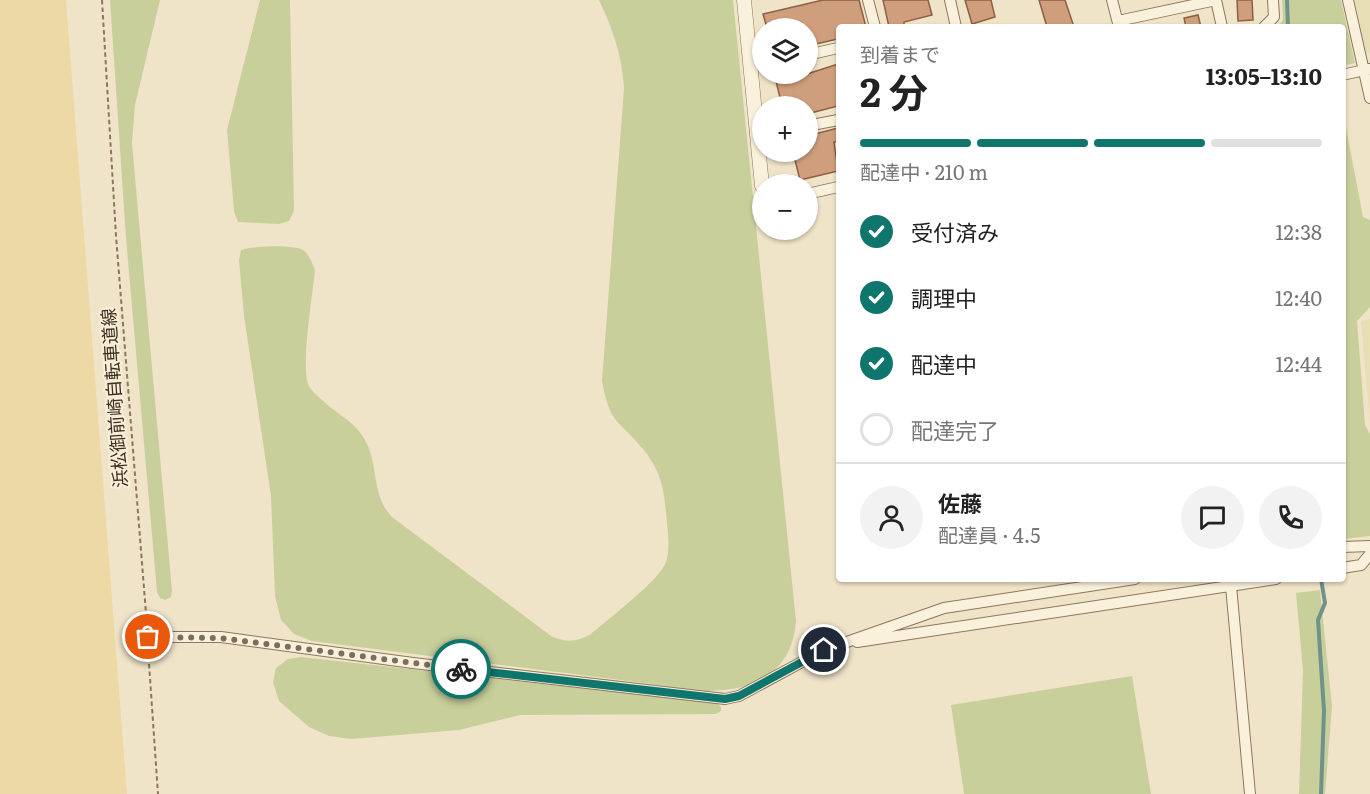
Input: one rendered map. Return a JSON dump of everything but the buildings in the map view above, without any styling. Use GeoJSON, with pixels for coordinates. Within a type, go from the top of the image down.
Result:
{"type":"FeatureCollection","features":[{"type":"Feature","properties":{"kind":"street"},"geometry":{"type":"LineString","coordinates":[[746,0],[752,40]]}},
{"type":"Feature","properties":{"kind":"street"},"geometry":{"type":"LineString","coordinates":[[868,0],[874,24]]}},
{"type":"Feature","properties":{"kind":"street"},"geometry":{"type":"LineString","coordinates":[[950,0],[955,24]]}},
{"type":"Feature","properties":{"kind":"street"},"geometry":{"type":"LineString","coordinates":[[1113,0],[1118,24],[1216,0],[1221,24]]}},
{"type":"Feature","properties":{"kind":"street"},"geometry":{"type":"LineString","coordinates":[[1267,24],[1274,17],[1273,0]]}},
{"type":"Feature","properties":{"kind":"street"},"geometry":{"type":"LineString","coordinates":[[1348,0],[1367,70],[1370,98]]}},
{"type":"Feature","properties":{"kind":"street"},"geometry":{"type":"LineString","coordinates":[[818,53],[836,48]]}},
{"type":"Feature","properties":{"kind":"street"},"geometry":{"type":"LineString","coordinates":[[1346,74],[1367,70]]}},
{"type":"Feature","properties":{"kind":"street"},"geometry":{"type":"LineString","coordinates":[[818,124],[836,120]]}},
{"type":"Feature","properties":{"kind":"street"},"geometry":{"type":"LineString","coordinates":[[818,192],[836,187]]}},
{"type":"Feature","properties":{"kind":"street"},"geometry":{"type":"LineString","coordinates":[[1346,547],[1370,546]]}},
{"type":"Feature","properties":{"kind":"street"},"geometry":{"type":"LineString","coordinates":[[1346,567],[1361,565],[1370,554]]}},
{"type":"Feature","properties":{"kind":"street"},"geometry":{"type":"LineString","coordinates":[[134,640],[148,637],[220,638],[725,699],[739,696],[838,645],[944,608],[1116,582]]}},
{"type":"Feature","properties":{"kind":"street"},"geometry":{"type":"LineString","coordinates":[[838,645],[1257,582]]}},
{"type":"Feature","properties":{"kind":"street"},"geometry":{"type":"LineString","coordinates":[[1232,586],[1250,794]]}},
{"type":"Feature","properties":{"kind":"path","name":"浜松御前崎自転車道線"},"geometry":{"type":"LineString","coordinates":[[102,0],[116,236],[148,637],[158,794]]}},
{"type":"Feature","properties":{"kind":"shaded area"},"geometry":{"type":"Polygon","coordinates":[[[1355,0],[1370,0],[1370,53],[1366,54],[1355,0]]]}},
{"type":"Feature","properties":{"kind":"shaded area"},"geometry":{"type":"Polygon","coordinates":[[[1370,319],[1370,423],[1361,321],[1370,319]]]}},
{"type":"Feature","properties":{"kind":"green space"},"geometry":{"type":"Polygon","coordinates":[[[110,0],[160,0],[135,105],[132,143],[172,591],[171,597],[165,600],[160,598],[157,592],[126,238],[110,0]]]}},
{"type":"Feature","properties":{"kind":"green space"},"geometry":{"type":"Polygon","coordinates":[[[260,0],[290,0],[294,211],[289,221],[279,224],[238,222],[234,211],[227,130],[260,0]]]}},
{"type":"Feature","properties":{"kind":"green space"},"geometry":{"type":"Polygon","coordinates":[[[599,0],[733,0],[752,187],[752,240],[757,240],[796,621],[793,639],[787,654],[768,676],[755,683],[724,690],[706,691],[312,641],[294,634],[281,620],[275,596],[271,496],[244,316],[239,260],[241,250],[272,246],[298,248],[303,250],[310,259],[315,270],[306,348],[309,386],[351,423],[365,440],[381,499],[392,517],[551,636],[562,640],[581,639],[591,634],[644,589],[662,570],[666,562],[668,537],[660,478],[648,456],[612,414],[602,381],[624,88],[616,43],[599,0]]]}},
{"type":"Feature","properties":{"kind":"green space"},"geometry":{"type":"Polygon","coordinates":[[[1282,0],[1341,0],[1355,63],[1346,65],[1346,24],[1280,24],[1283,20],[1282,0]]]}},
{"type":"Feature","properties":{"kind":"green space"},"geometry":{"type":"Polygon","coordinates":[[[1346,128],[1363,217],[1370,220],[1370,307],[1357,321],[1365,425],[1370,434],[1370,536],[1346,539],[1346,128]]]}},
{"type":"Feature","properties":{"kind":"green space"},"geometry":{"type":"Polygon","coordinates":[[[1320,590],[1332,706],[1325,794],[1299,794],[1303,670],[1296,593],[1320,590]]]}},
{"type":"Feature","properties":{"kind":"green space"},"geometry":{"type":"Polygon","coordinates":[[[301,657],[717,703],[721,711],[716,714],[520,715],[459,730],[351,739],[329,736],[309,727],[279,701],[273,682],[276,668],[288,659],[301,657]]]}},
{"type":"Feature","properties":{"kind":"green space"},"geometry":{"type":"Polygon","coordinates":[[[1132,676],[1151,794],[964,794],[951,705],[1132,676]]]}},
{"type":"Feature","properties":{"kind":"sand"},"geometry":{"type":"Polygon","coordinates":[[[0,0],[66,0],[127,794],[0,794],[0,0]]]}},
{"type":"Feature","properties":{"kind":"waterway"},"geometry":{"type":"LineString","coordinates":[[1287,0],[1288,24]]}},
{"type":"Feature","properties":{"kind":"waterway"},"geometry":{"type":"LineString","coordinates":[[1321,794],[1324,711],[1318,620],[1325,603],[1322,582]]}},
{"type":"Feature","properties":{"kind":"way so far"},"geometry":{"type":"LineString","coordinates":[[148,637],[220,638],[461,669]]}},
{"type":"Feature","properties":{"kind":"route"},"geometry":{"type":"LineString","coordinates":[[461,669],[725,699],[739,696],[824,650]]}}]}
